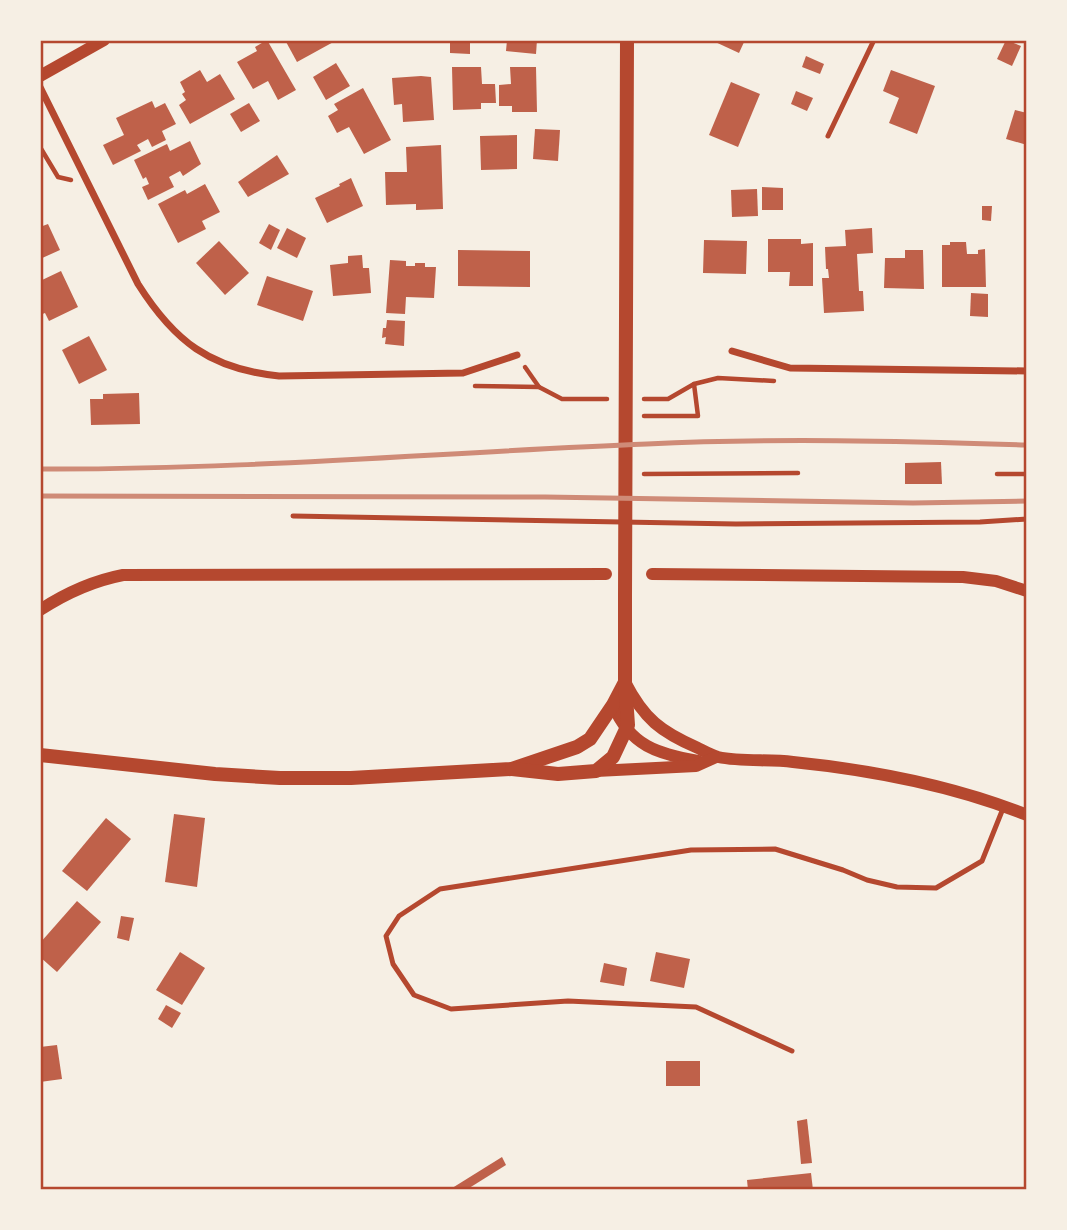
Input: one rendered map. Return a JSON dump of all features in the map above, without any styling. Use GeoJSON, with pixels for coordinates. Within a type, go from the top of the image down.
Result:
{"type":"FeatureCollection","features":[{"type":"Feature","properties":{"kind":"main road"},"geometry":{"type":"LineString","coordinates":[[40,755],[215,774],[280,778],[351,778],[512,769],[558,774],[596,771],[613,757],[628,725],[625,682],[627,40]]}},
{"type":"Feature","properties":{"kind":"main road"},"geometry":{"type":"LineString","coordinates":[[512,769],[577,747],[594,733],[625,682]]}},
{"type":"Feature","properties":{"kind":"street"},"geometry":{"type":"LineString","coordinates":[[40,76],[104,40]]}},
{"type":"Feature","properties":{"kind":"street"},"geometry":{"type":"LineString","coordinates":[[40,87],[138,284],[155,311],[177,336],[223,364],[250,373],[279,376],[463,373],[517,355]]}},
{"type":"Feature","properties":{"kind":"street"},"geometry":{"type":"LineString","coordinates":[[732,351],[790,368],[1027,370]]}},
{"type":"Feature","properties":{"kind":"street"},"geometry":{"type":"LineString","coordinates":[[41,610],[90,583],[123,575],[606,574]]}},
{"type":"Feature","properties":{"kind":"street"},"geometry":{"type":"LineString","coordinates":[[652,574],[963,577],[996,581],[1027,591]]}},
{"type":"Feature","properties":{"kind":"street"},"geometry":{"type":"LineString","coordinates":[[625,682],[638,706],[663,730],[711,759]]}},
{"type":"Feature","properties":{"kind":"street"},"geometry":{"type":"LineString","coordinates":[[613,705],[627,730],[657,752],[711,759],[792,762],[886,775],[959,792],[1027,815]]}},
{"type":"Feature","properties":{"kind":"street"},"geometry":{"type":"LineString","coordinates":[[596,771],[696,766],[711,759]]}},
{"type":"Feature","properties":{"kind":"lane"},"geometry":{"type":"LineString","coordinates":[[828,136],[874,40]]}},
{"type":"Feature","properties":{"kind":"lane"},"geometry":{"type":"LineString","coordinates":[[293,516],[736,524],[980,522],[1027,519]]}},
{"type":"Feature","properties":{"kind":"lane"},"geometry":{"type":"LineString","coordinates":[[792,1051],[696,1007],[568,1001],[451,1009],[414,995],[393,964],[386,936],[399,916],[440,889],[691,850],[775,849],[844,870],[867,880],[897,887],[936,888],[982,861],[1004,806]]}},
{"type":"Feature","properties":{"kind":"path"},"geometry":{"type":"LineString","coordinates":[[40,147],[58,177],[75,182]]}},
{"type":"Feature","properties":{"kind":"path"},"geometry":{"type":"LineString","coordinates":[[517,355],[539,387]]}},
{"type":"Feature","properties":{"kind":"path"},"geometry":{"type":"LineString","coordinates":[[641,399],[668,399],[694,384],[718,378],[783,382]]}},
{"type":"Feature","properties":{"kind":"path"},"geometry":{"type":"LineString","coordinates":[[643,416],[698,416],[694,384]]}},
{"type":"Feature","properties":{"kind":"path"},"geometry":{"type":"LineString","coordinates":[[467,386],[539,387],[562,399],[615,399]]}},
{"type":"Feature","properties":{"kind":"path"},"geometry":{"type":"LineString","coordinates":[[644,474],[798,473]]}},
{"type":"Feature","properties":{"kind":"path"},"geometry":{"type":"LineString","coordinates":[[997,474],[1027,474]]}},
{"type":"Feature","properties":{"kind":"building"},"geometry":{"type":"Polygon","coordinates":[[[267,40],[296,90],[278,100],[268,81],[253,89],[237,62],[257,51],[255,47],[267,40]]]}},
{"type":"Feature","properties":{"kind":"building"},"geometry":{"type":"Polygon","coordinates":[[[285,40],[337,40],[297,62],[285,40]]]}},
{"type":"Feature","properties":{"kind":"building"},"geometry":{"type":"Polygon","coordinates":[[[450,40],[470,40],[470,54],[450,53],[450,40]]]}},
{"type":"Feature","properties":{"kind":"building"},"geometry":{"type":"Polygon","coordinates":[[[507,40],[537,40],[536,54],[506,51],[507,40]]]}},
{"type":"Feature","properties":{"kind":"building"},"geometry":{"type":"Polygon","coordinates":[[[711,40],[745,40],[739,53],[711,40]]]}},
{"type":"Feature","properties":{"kind":"building"},"geometry":{"type":"Polygon","coordinates":[[[1006,40],[1021,46],[1012,66],[997,59],[1006,40]]]}},
{"type":"Feature","properties":{"kind":"building"},"geometry":{"type":"Polygon","coordinates":[[[806,56],[824,64],[820,74],[802,67],[806,56]]]}},
{"type":"Feature","properties":{"kind":"building"},"geometry":{"type":"Polygon","coordinates":[[[336,63],[350,86],[326,100],[313,77],[336,63]]]}},
{"type":"Feature","properties":{"kind":"building"},"geometry":{"type":"Polygon","coordinates":[[[452,67],[481,67],[482,84],[495,84],[496,103],[481,103],[481,109],[453,110],[452,67]]]}},
{"type":"Feature","properties":{"kind":"building"},"geometry":{"type":"Polygon","coordinates":[[[510,67],[536,67],[537,112],[512,112],[512,106],[499,106],[499,85],[511,84],[510,67]]]}},
{"type":"Feature","properties":{"kind":"building"},"geometry":{"type":"Polygon","coordinates":[[[200,70],[207,82],[220,74],[235,99],[190,124],[179,105],[186,100],[180,82],[200,70]]]}},
{"type":"Feature","properties":{"kind":"building"},"geometry":{"type":"Polygon","coordinates":[[[891,70],[935,86],[917,134],[889,123],[899,98],[883,91],[891,70]]]}},
{"type":"Feature","properties":{"kind":"building"},"geometry":{"type":"Polygon","coordinates":[[[431,77],[434,120],[403,122],[402,104],[394,105],[392,78],[431,77]]]}},
{"type":"Feature","properties":{"kind":"building"},"geometry":{"type":"Polygon","coordinates":[[[731,82],[760,94],[738,147],[709,135],[731,82]]]}},
{"type":"Feature","properties":{"kind":"building"},"geometry":{"type":"Polygon","coordinates":[[[363,88],[391,140],[364,154],[349,127],[337,133],[328,116],[338,110],[334,104],[363,88]]]}},
{"type":"Feature","properties":{"kind":"building"},"geometry":{"type":"Polygon","coordinates":[[[796,91],[813,98],[807,111],[791,104],[796,91]]]}},
{"type":"Feature","properties":{"kind":"building"},"geometry":{"type":"Polygon","coordinates":[[[152,101],[155,108],[165,103],[176,124],[162,131],[166,140],[152,147],[148,139],[137,145],[141,151],[113,165],[103,145],[124,135],[116,118],[152,101]]]}},
{"type":"Feature","properties":{"kind":"building"},"geometry":{"type":"Polygon","coordinates":[[[249,103],[260,121],[241,132],[230,114],[249,103]]]}},
{"type":"Feature","properties":{"kind":"building"},"geometry":{"type":"Polygon","coordinates":[[[1015,110],[1027,113],[1027,145],[1006,139],[1015,110]]]}},
{"type":"Feature","properties":{"kind":"building"},"geometry":{"type":"Polygon","coordinates":[[[535,129],[560,130],[558,161],[533,159],[535,129]]]}},
{"type":"Feature","properties":{"kind":"building"},"geometry":{"type":"Polygon","coordinates":[[[517,135],[517,169],[481,170],[480,136],[517,135]]]}},
{"type":"Feature","properties":{"kind":"building"},"geometry":{"type":"Polygon","coordinates":[[[190,141],[201,164],[183,176],[180,171],[169,177],[174,187],[148,200],[142,187],[149,184],[146,177],[143,179],[134,160],[167,144],[170,151],[190,141]]]}},
{"type":"Feature","properties":{"kind":"building"},"geometry":{"type":"Polygon","coordinates":[[[441,145],[443,209],[416,210],[416,204],[386,205],[385,172],[407,172],[406,147],[441,145]]]}},
{"type":"Feature","properties":{"kind":"building"},"geometry":{"type":"Polygon","coordinates":[[[277,155],[289,174],[248,197],[238,182],[277,155]]]}},
{"type":"Feature","properties":{"kind":"building"},"geometry":{"type":"Polygon","coordinates":[[[351,178],[363,206],[327,223],[315,198],[351,178]]]}},
{"type":"Feature","properties":{"kind":"building"},"geometry":{"type":"Polygon","coordinates":[[[205,184],[220,212],[202,221],[206,229],[178,243],[158,204],[185,190],[187,194],[205,184]]]}},
{"type":"Feature","properties":{"kind":"building"},"geometry":{"type":"Polygon","coordinates":[[[762,187],[783,188],[783,210],[762,210],[762,187]]]}},
{"type":"Feature","properties":{"kind":"building"},"geometry":{"type":"Polygon","coordinates":[[[757,189],[758,216],[732,217],[731,190],[757,189]]]}},
{"type":"Feature","properties":{"kind":"building"},"geometry":{"type":"Polygon","coordinates":[[[982,206],[992,206],[991,221],[982,220],[982,206]]]}},
{"type":"Feature","properties":{"kind":"building"},"geometry":{"type":"Polygon","coordinates":[[[48,224],[60,250],[40,259],[40,227],[48,224]]]}},
{"type":"Feature","properties":{"kind":"building"},"geometry":{"type":"Polygon","coordinates":[[[269,224],[280,230],[271,250],[259,243],[269,224]]]}},
{"type":"Feature","properties":{"kind":"building"},"geometry":{"type":"Polygon","coordinates":[[[287,228],[306,238],[297,258],[277,248],[287,228]]]}},
{"type":"Feature","properties":{"kind":"building"},"geometry":{"type":"Polygon","coordinates":[[[872,228],[873,253],[857,254],[859,291],[863,291],[864,311],[824,313],[822,278],[829,278],[825,247],[846,246],[845,230],[872,228]]]}},
{"type":"Feature","properties":{"kind":"building"},"geometry":{"type":"Polygon","coordinates":[[[768,239],[801,239],[801,244],[813,243],[813,286],[789,286],[790,272],[768,272],[768,239]]]}},
{"type":"Feature","properties":{"kind":"building"},"geometry":{"type":"Polygon","coordinates":[[[704,240],[747,241],[746,274],[703,273],[704,240]]]}},
{"type":"Feature","properties":{"kind":"building"},"geometry":{"type":"Polygon","coordinates":[[[219,241],[249,273],[225,295],[196,263],[219,241]]]}},
{"type":"Feature","properties":{"kind":"building"},"geometry":{"type":"Polygon","coordinates":[[[950,242],[966,242],[967,254],[978,254],[978,250],[985,249],[986,287],[942,287],[942,245],[950,245],[950,242]]]}},
{"type":"Feature","properties":{"kind":"building"},"geometry":{"type":"Polygon","coordinates":[[[458,250],[530,251],[530,287],[458,286],[458,250]]]}},
{"type":"Feature","properties":{"kind":"building"},"geometry":{"type":"Polygon","coordinates":[[[905,250],[923,250],[924,289],[884,288],[885,258],[905,258],[905,250]]]}},
{"type":"Feature","properties":{"kind":"building"},"geometry":{"type":"Polygon","coordinates":[[[362,255],[363,268],[369,268],[371,293],[333,296],[330,265],[348,263],[348,256],[362,255]]]}},
{"type":"Feature","properties":{"kind":"building"},"geometry":{"type":"Polygon","coordinates":[[[390,260],[406,261],[406,266],[425,263],[425,267],[436,267],[434,298],[406,297],[405,314],[386,313],[390,260]]]}},
{"type":"Feature","properties":{"kind":"building"},"geometry":{"type":"Polygon","coordinates":[[[61,271],[78,307],[49,321],[45,313],[40,315],[40,281],[61,271]]]}},
{"type":"Feature","properties":{"kind":"building"},"geometry":{"type":"Polygon","coordinates":[[[267,276],[313,291],[303,321],[257,305],[267,276]]]}},
{"type":"Feature","properties":{"kind":"building"},"geometry":{"type":"Polygon","coordinates":[[[971,293],[988,294],[988,317],[970,316],[971,293]]]}},
{"type":"Feature","properties":{"kind":"building"},"geometry":{"type":"Polygon","coordinates":[[[387,320],[405,321],[404,346],[385,344],[386,337],[382,338],[387,320]]]}},
{"type":"Feature","properties":{"kind":"building"},"geometry":{"type":"Polygon","coordinates":[[[89,336],[107,370],[79,384],[62,350],[89,336]]]}},
{"type":"Feature","properties":{"kind":"building"},"geometry":{"type":"Polygon","coordinates":[[[139,393],[140,424],[91,425],[90,399],[103,399],[103,394],[139,393]]]}},
{"type":"Feature","properties":{"kind":"building"},"geometry":{"type":"Polygon","coordinates":[[[941,462],[942,484],[905,484],[905,463],[941,462]]]}},
{"type":"Feature","properties":{"kind":"building"},"geometry":{"type":"Polygon","coordinates":[[[174,814],[205,818],[197,887],[165,882],[174,814]]]}},
{"type":"Feature","properties":{"kind":"building"},"geometry":{"type":"Polygon","coordinates":[[[106,818],[131,839],[87,891],[62,871],[106,818]]]}},
{"type":"Feature","properties":{"kind":"building"},"geometry":{"type":"Polygon","coordinates":[[[77,901],[101,922],[57,972],[40,957],[40,943],[77,901]]]}},
{"type":"Feature","properties":{"kind":"building"},"geometry":{"type":"Polygon","coordinates":[[[121,916],[134,918],[129,941],[117,938],[121,916]]]}},
{"type":"Feature","properties":{"kind":"building"},"geometry":{"type":"Polygon","coordinates":[[[180,952],[205,968],[182,1005],[156,990],[180,952]]]}},
{"type":"Feature","properties":{"kind":"building"},"geometry":{"type":"Polygon","coordinates":[[[656,952],[690,959],[684,988],[650,981],[656,952]]]}},
{"type":"Feature","properties":{"kind":"building"},"geometry":{"type":"Polygon","coordinates":[[[604,963],[627,968],[624,986],[600,982],[604,963]]]}},
{"type":"Feature","properties":{"kind":"building"},"geometry":{"type":"Polygon","coordinates":[[[166,1005],[181,1013],[172,1028],[158,1019],[166,1005]]]}},
{"type":"Feature","properties":{"kind":"building"},"geometry":{"type":"Polygon","coordinates":[[[57,1045],[62,1079],[40,1082],[40,1047],[57,1045]]]}},
{"type":"Feature","properties":{"kind":"building"},"geometry":{"type":"Polygon","coordinates":[[[666,1061],[700,1061],[700,1086],[666,1086],[666,1061]]]}},
{"type":"Feature","properties":{"kind":"building"},"geometry":{"type":"Polygon","coordinates":[[[807,1119],[812,1163],[801,1164],[797,1121],[807,1119]]]}},
{"type":"Feature","properties":{"kind":"building"},"geometry":{"type":"Polygon","coordinates":[[[502,1157],[506,1165],[466,1190],[449,1190],[502,1157]]]}},
{"type":"Feature","properties":{"kind":"building"},"geometry":{"type":"Polygon","coordinates":[[[811,1173],[813,1190],[748,1190],[747,1180],[811,1173]]]}},
{"type":"Feature","properties":{"kind":"railway"},"geometry":{"type":"LineString","coordinates":[[40,469],[268,464],[694,442],[837,441],[1027,445]]}},
{"type":"Feature","properties":{"kind":"railway"},"geometry":{"type":"LineString","coordinates":[[40,496],[545,497],[913,503],[1027,501]]}}]}
